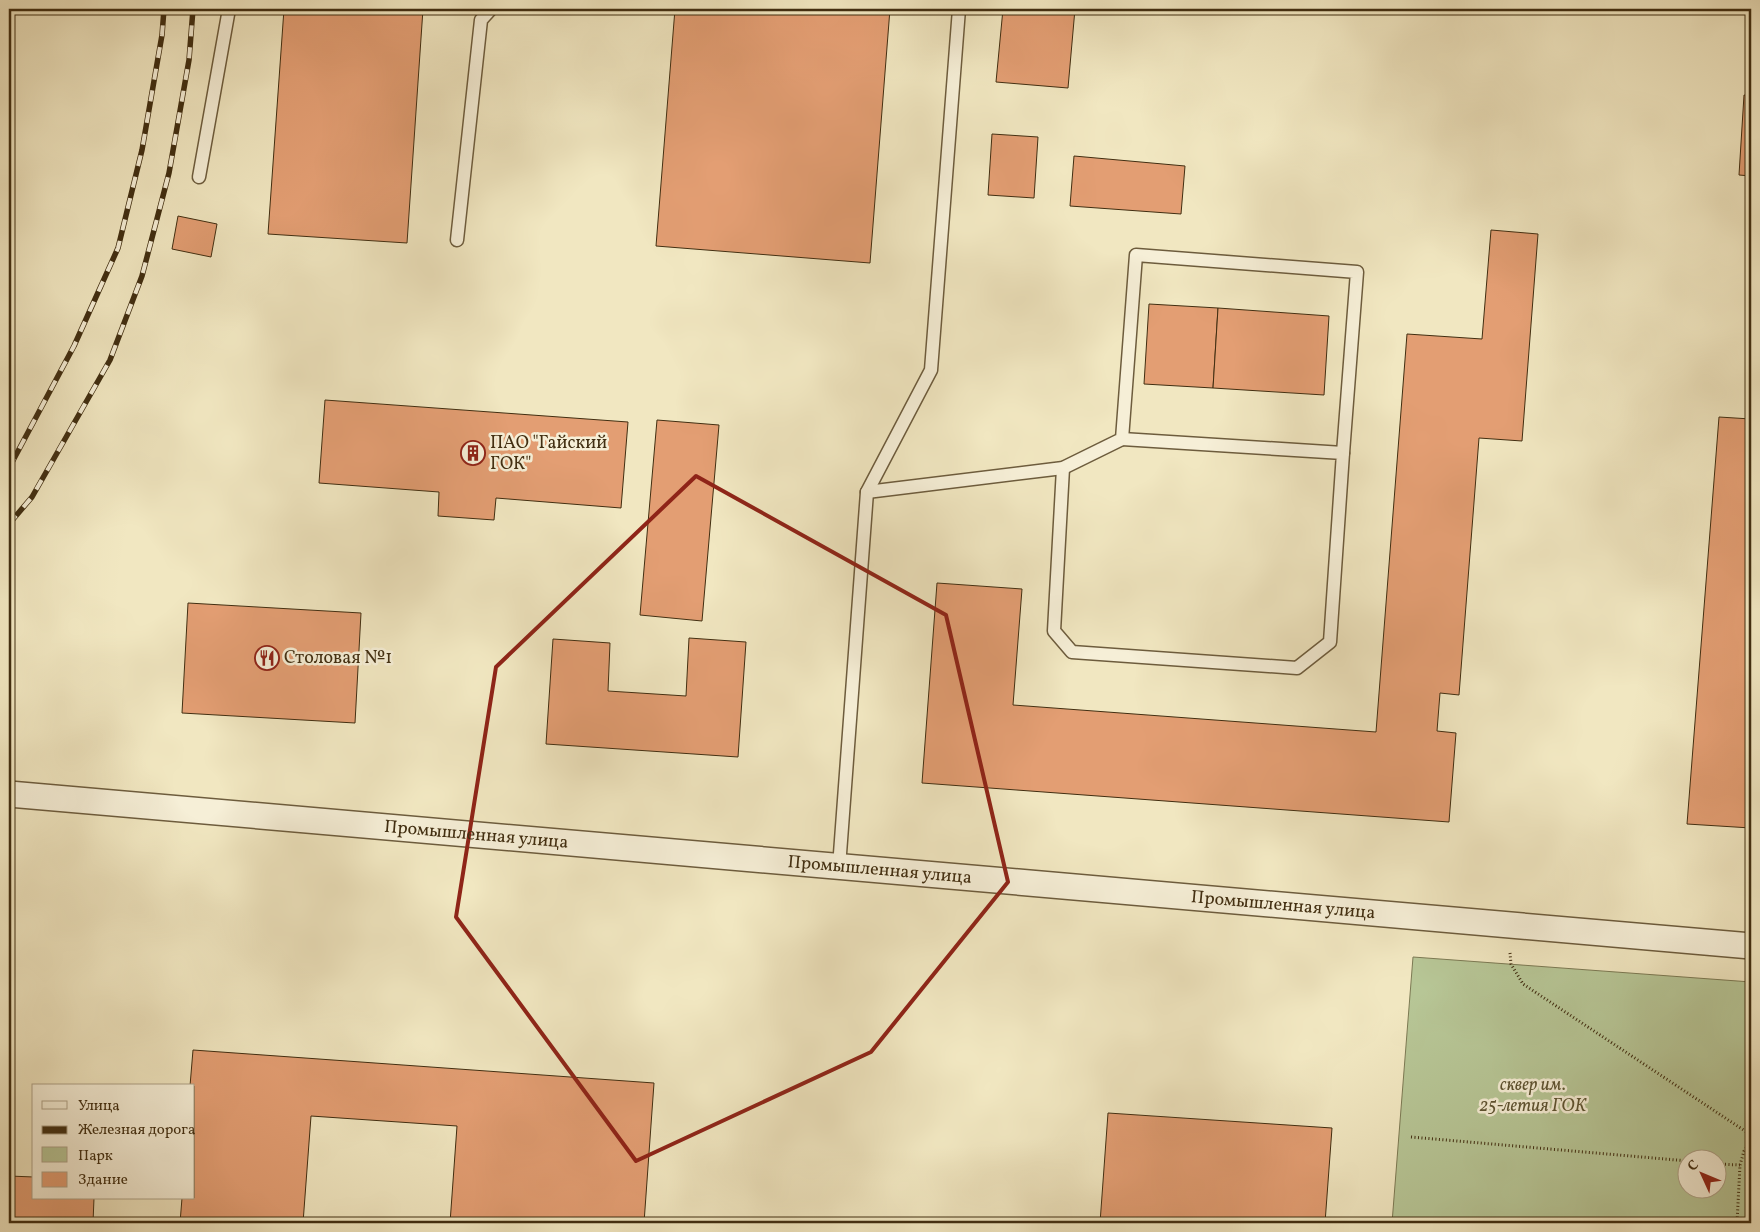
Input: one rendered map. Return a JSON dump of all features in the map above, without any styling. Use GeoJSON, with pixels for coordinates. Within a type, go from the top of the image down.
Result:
{"type":"FeatureCollection","features":[{"type":"Feature","properties":{"kind":"street","name":"Промышленная улица"},"geometry":{"type":"LineString","coordinates":[[9,794],[1751,946]]}},
{"type":"Feature","properties":{"kind":"lane"},"geometry":{"type":"LineString","coordinates":[[199,177],[229,9]]}},
{"type":"Feature","properties":{"kind":"lane"},"geometry":{"type":"LineString","coordinates":[[457,240],[482,20],[491,9]]}},
{"type":"Feature","properties":{"kind":"lane"},"geometry":{"type":"LineString","coordinates":[[839,867],[867,492],[930,370],[960,9]]}},
{"type":"Feature","properties":{"kind":"lane"},"geometry":{"type":"LineString","coordinates":[[1063,468],[1054,631],[1072,652],[1297,668],[1330,642],[1357,272],[1136,255],[1122,439]]}},
{"type":"Feature","properties":{"kind":"lane"},"geometry":{"type":"LineString","coordinates":[[867,492],[1063,468],[1122,439],[1343,453]]}},
{"type":"Feature","properties":{"kind":"path"},"geometry":{"type":"LineString","coordinates":[[1508,925],[1511,964],[1523,984],[1751,1135]]}},
{"type":"Feature","properties":{"kind":"path"},"geometry":{"type":"LineString","coordinates":[[1411,1137],[1678,1160]]}},
{"type":"Feature","properties":{"kind":"path"},"geometry":{"type":"LineString","coordinates":[[1737,1223],[1740,1166],[1744,1151],[1751,1141]]}},
{"type":"Feature","properties":{"kind":"path"},"geometry":{"type":"LineString","coordinates":[[1728,1165],[1740,1166]]}},
{"type":"Feature","properties":{"kind":"highlighted area"},"geometry":{"type":"Polygon","coordinates":[[[696,476],[946,615],[1008,882],[871,1052],[636,1161],[456,917],[496,667],[696,476]]]}},
{"type":"Feature","properties":{"kind":"green space","name":"сквер им. 25-летия ГОК"},"geometry":{"type":"Polygon","coordinates":[[[1413,957],[1751,982],[1751,1223],[1392,1223],[1413,957]]]}},
{"type":"Feature","properties":{"kind":"building"},"geometry":{"type":"Polygon","coordinates":[[[284,9],[423,9],[407,243],[268,234],[284,9]]]}},
{"type":"Feature","properties":{"kind":"building"},"geometry":{"type":"Polygon","coordinates":[[[675,9],[890,9],[870,263],[656,246],[675,9]]]}},
{"type":"Feature","properties":{"kind":"building"},"geometry":{"type":"Polygon","coordinates":[[[1003,9],[1075,9],[1068,88],[996,82],[1003,9]]]}},
{"type":"Feature","properties":{"kind":"building"},"geometry":{"type":"Polygon","coordinates":[[[1744,95],[1751,96],[1751,176],[1739,175],[1744,95]]]}},
{"type":"Feature","properties":{"kind":"building"},"geometry":{"type":"Polygon","coordinates":[[[992,134],[1038,137],[1034,198],[988,195],[992,134]]]}},
{"type":"Feature","properties":{"kind":"building"},"geometry":{"type":"Polygon","coordinates":[[[1074,156],[1185,166],[1181,214],[1070,206],[1074,156]]]}},
{"type":"Feature","properties":{"kind":"building"},"geometry":{"type":"Polygon","coordinates":[[[178,216],[217,224],[211,257],[172,249],[178,216]]]}},
{"type":"Feature","properties":{"kind":"building"},"geometry":{"type":"Polygon","coordinates":[[[1491,230],[1538,234],[1522,441],[1479,438],[1459,695],[1440,693],[1437,731],[1456,733],[1449,822],[922,783],[937,583],[1022,589],[1013,705],[1376,732],[1407,334],[1482,339],[1491,230]]]}},
{"type":"Feature","properties":{"kind":"building"},"geometry":{"type":"Polygon","coordinates":[[[1149,304],[1218,308],[1213,388],[1144,384],[1149,304]]]}},
{"type":"Feature","properties":{"kind":"building"},"geometry":{"type":"Polygon","coordinates":[[[1218,308],[1329,316],[1324,395],[1213,388],[1218,308]]]}},
{"type":"Feature","properties":{"kind":"building","name":"ПАО \"Гайский ГОК\""},"geometry":{"type":"Polygon","coordinates":[[[325,400],[628,422],[621,508],[496,498],[494,520],[438,516],[439,492],[319,483],[325,400]]]}},
{"type":"Feature","properties":{"kind":"building"},"geometry":{"type":"Polygon","coordinates":[[[1719,417],[1751,419],[1751,828],[1687,824],[1719,417]]]}},
{"type":"Feature","properties":{"kind":"building"},"geometry":{"type":"Polygon","coordinates":[[[657,420],[719,425],[702,621],[640,615],[657,420]]]}},
{"type":"Feature","properties":{"kind":"building"},"geometry":{"type":"Polygon","coordinates":[[[188,603],[361,613],[355,723],[182,713],[188,603]]]}},
{"type":"Feature","properties":{"kind":"building"},"geometry":{"type":"Polygon","coordinates":[[[689,638],[746,642],[738,757],[546,744],[553,639],[610,643],[608,691],[686,696],[689,638]]]}},
{"type":"Feature","properties":{"kind":"building"},"geometry":{"type":"Polygon","coordinates":[[[193,1050],[654,1083],[644,1223],[450,1223],[457,1126],[311,1116],[303,1223],[180,1223],[182,1200],[195,1200],[195,1084],[190,1084],[193,1050]]]}},
{"type":"Feature","properties":{"kind":"building"},"geometry":{"type":"Polygon","coordinates":[[[1108,1113],[1332,1128],[1325,1223],[1100,1223],[1108,1113]]]}},
{"type":"Feature","properties":{"kind":"building"},"geometry":{"type":"Polygon","coordinates":[[[9,1176],[32,1177],[32,1200],[94,1200],[93,1223],[9,1223],[9,1176]]]}},
{"type":"Feature","properties":{"kind":"railway"},"geometry":{"type":"LineString","coordinates":[[9,468],[74,346],[118,248],[142,150],[162,35],[164,9]]}},
{"type":"Feature","properties":{"kind":"railway"},"geometry":{"type":"LineString","coordinates":[[9,524],[32,497],[110,360],[142,276],[169,173],[189,60],[193,9]]}},
{"type":"Feature","properties":{"kind":"place","name":"ПАО \"Гайский ГОК\""},"geometry":{"type":"Point","coordinates":[473,453]}},
{"type":"Feature","properties":{"kind":"place","name":"Столовая №1"},"geometry":{"type":"Point","coordinates":[267,658]}}]}
